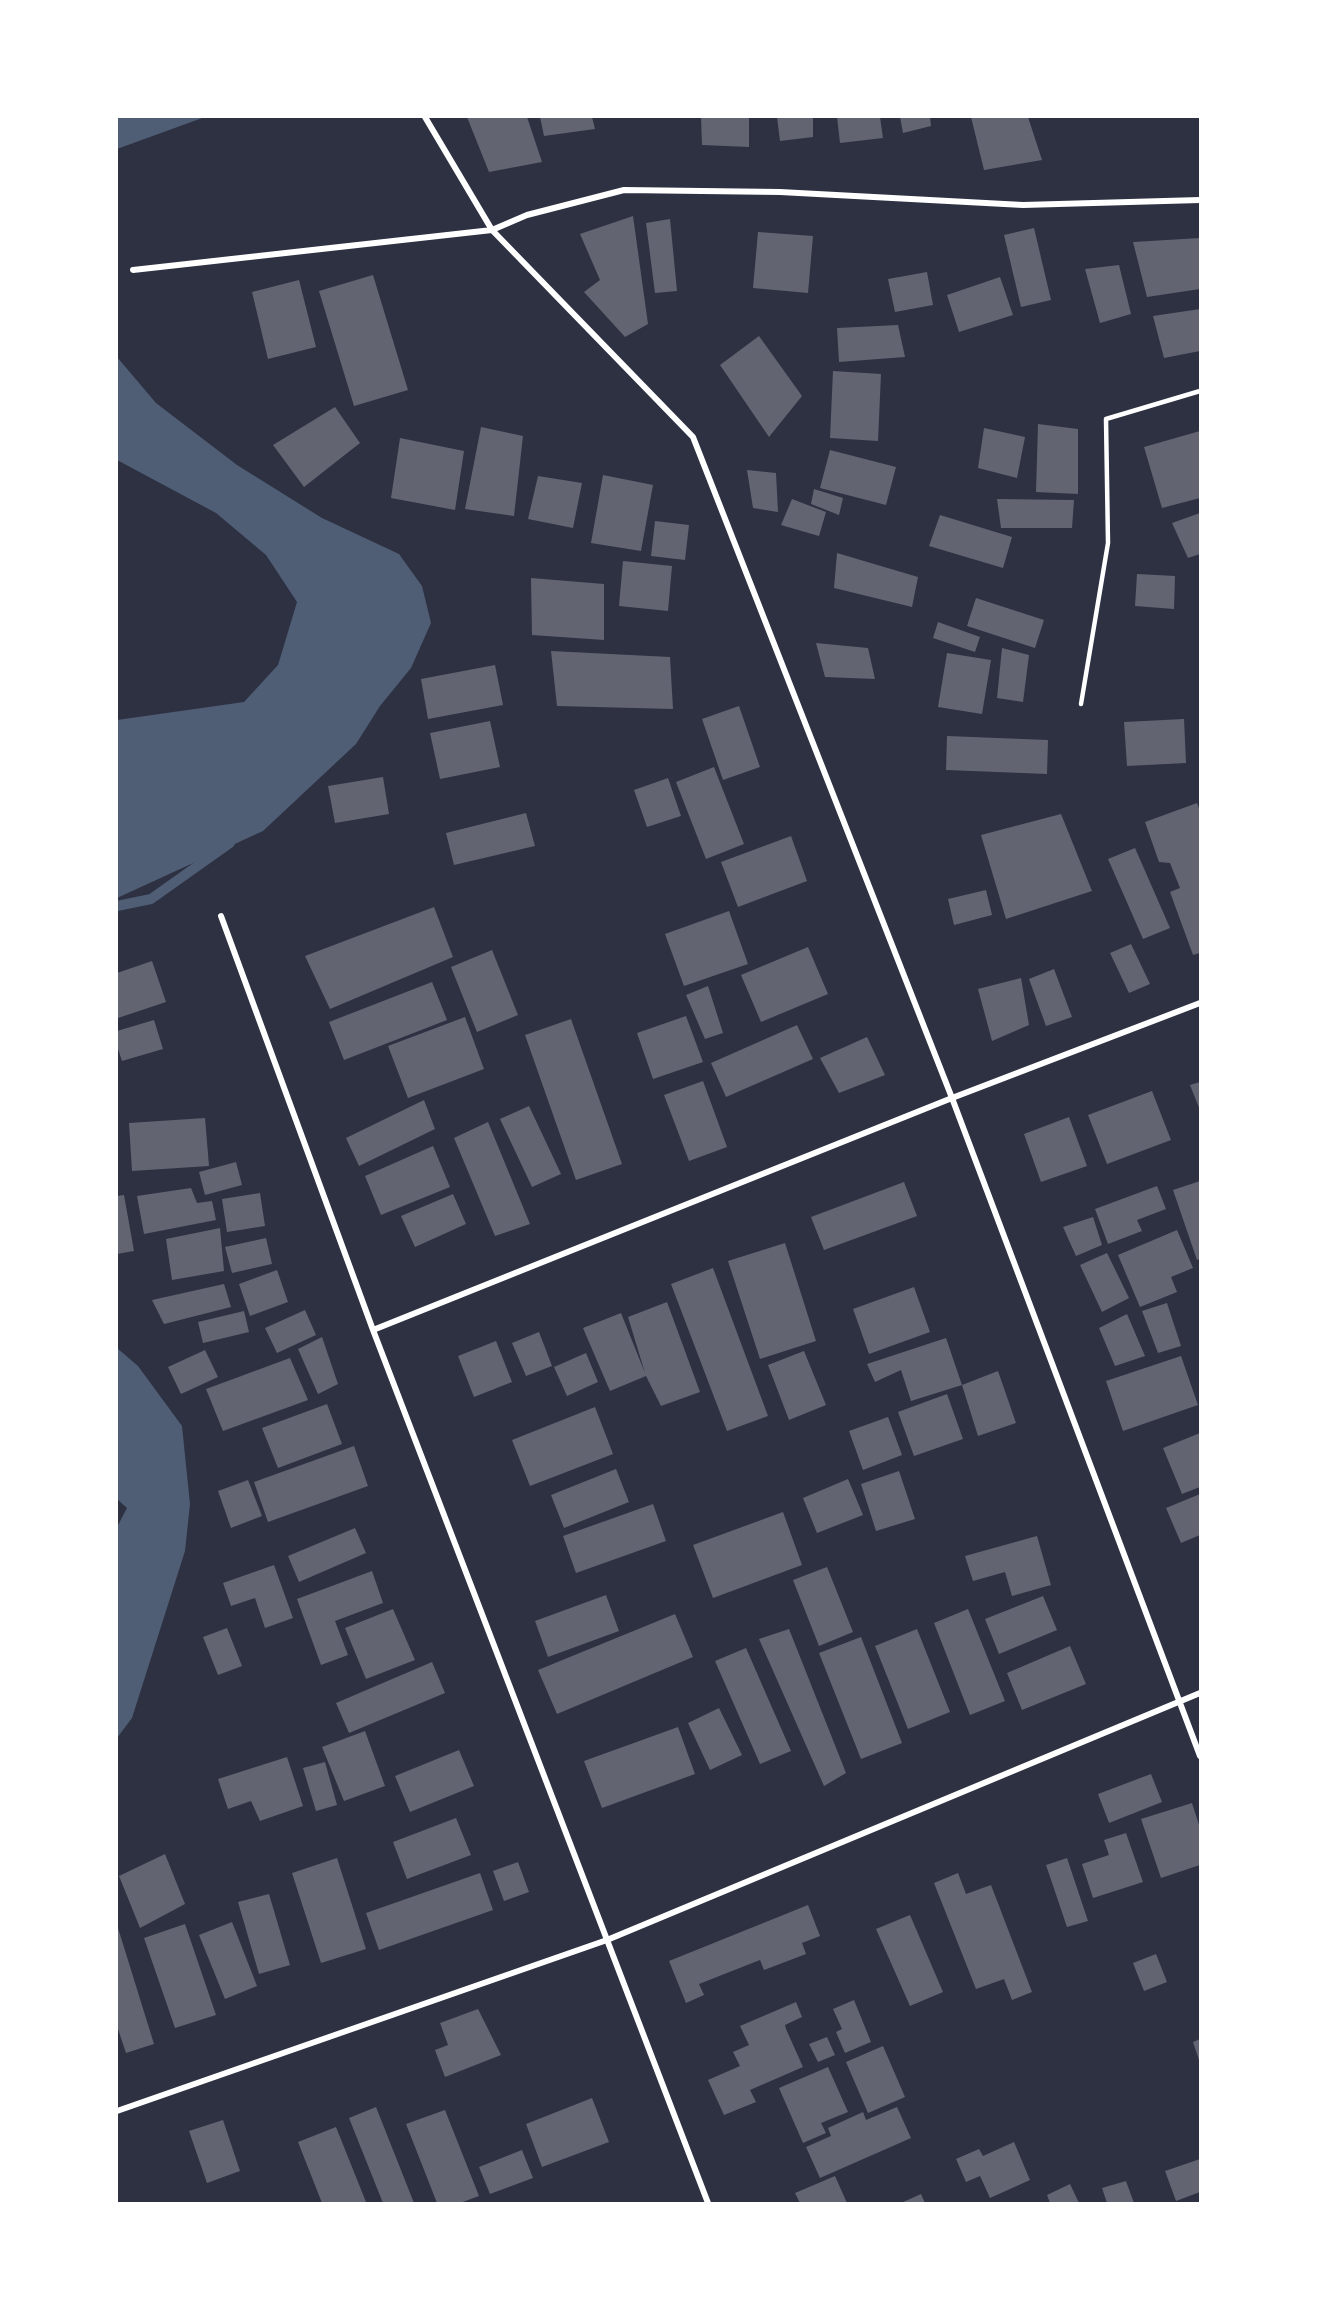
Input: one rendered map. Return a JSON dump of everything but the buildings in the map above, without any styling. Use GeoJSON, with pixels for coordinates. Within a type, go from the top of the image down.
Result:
{"type":"FeatureCollection","features":[{"type":"Feature","properties":{"kind":"street"},"geometry":{"type":"LineString","coordinates":[[425,117],[492,230],[693,437],[952,1098],[1200,1756]]}},
{"type":"Feature","properties":{"kind":"street"},"geometry":{"type":"LineString","coordinates":[[133,270],[492,230],[527,215],[624,190],[769,191],[1023,205],[1200,200]]}},
{"type":"Feature","properties":{"kind":"street"},"geometry":{"type":"LineString","coordinates":[[221,916],[373,1330],[708,2203]]}},
{"type":"Feature","properties":{"kind":"street"},"geometry":{"type":"LineString","coordinates":[[373,1330],[952,1098],[1200,1004]]}},
{"type":"Feature","properties":{"kind":"street"},"geometry":{"type":"LineString","coordinates":[[117,2111],[607,1940],[1200,1693]]}},
{"type":"Feature","properties":{"kind":"lane"},"geometry":{"type":"LineString","coordinates":[[1081,704],[1108,543],[1106,419],[1200,391]]}},
{"type":"Feature","properties":{"kind":"water"},"geometry":{"type":"Polygon","coordinates":[[[117,117],[205,117],[117,149],[117,117]]]}},
{"type":"Feature","properties":{"kind":"water"},"geometry":{"type":"Polygon","coordinates":[[[117,357],[156,403],[237,465],[322,518],[399,554],[422,586],[431,623],[411,668],[380,706],[356,744],[263,831],[117,898],[117,720],[244,702],[278,665],[297,602],[266,555],[216,513],[117,460],[117,357]]]}},
{"type":"Feature","properties":{"kind":"water"},"geometry":{"type":"Polygon","coordinates":[[[117,1348],[138,1366],[182,1426],[190,1504],[185,1551],[132,1718],[117,1738],[117,1527],[127,1508],[117,1499],[117,1348]]]}},
{"type":"Feature","properties":{"kind":"waterway"},"geometry":{"type":"LineString","coordinates":[[117,906],[151,899],[230,843]]}}]}
